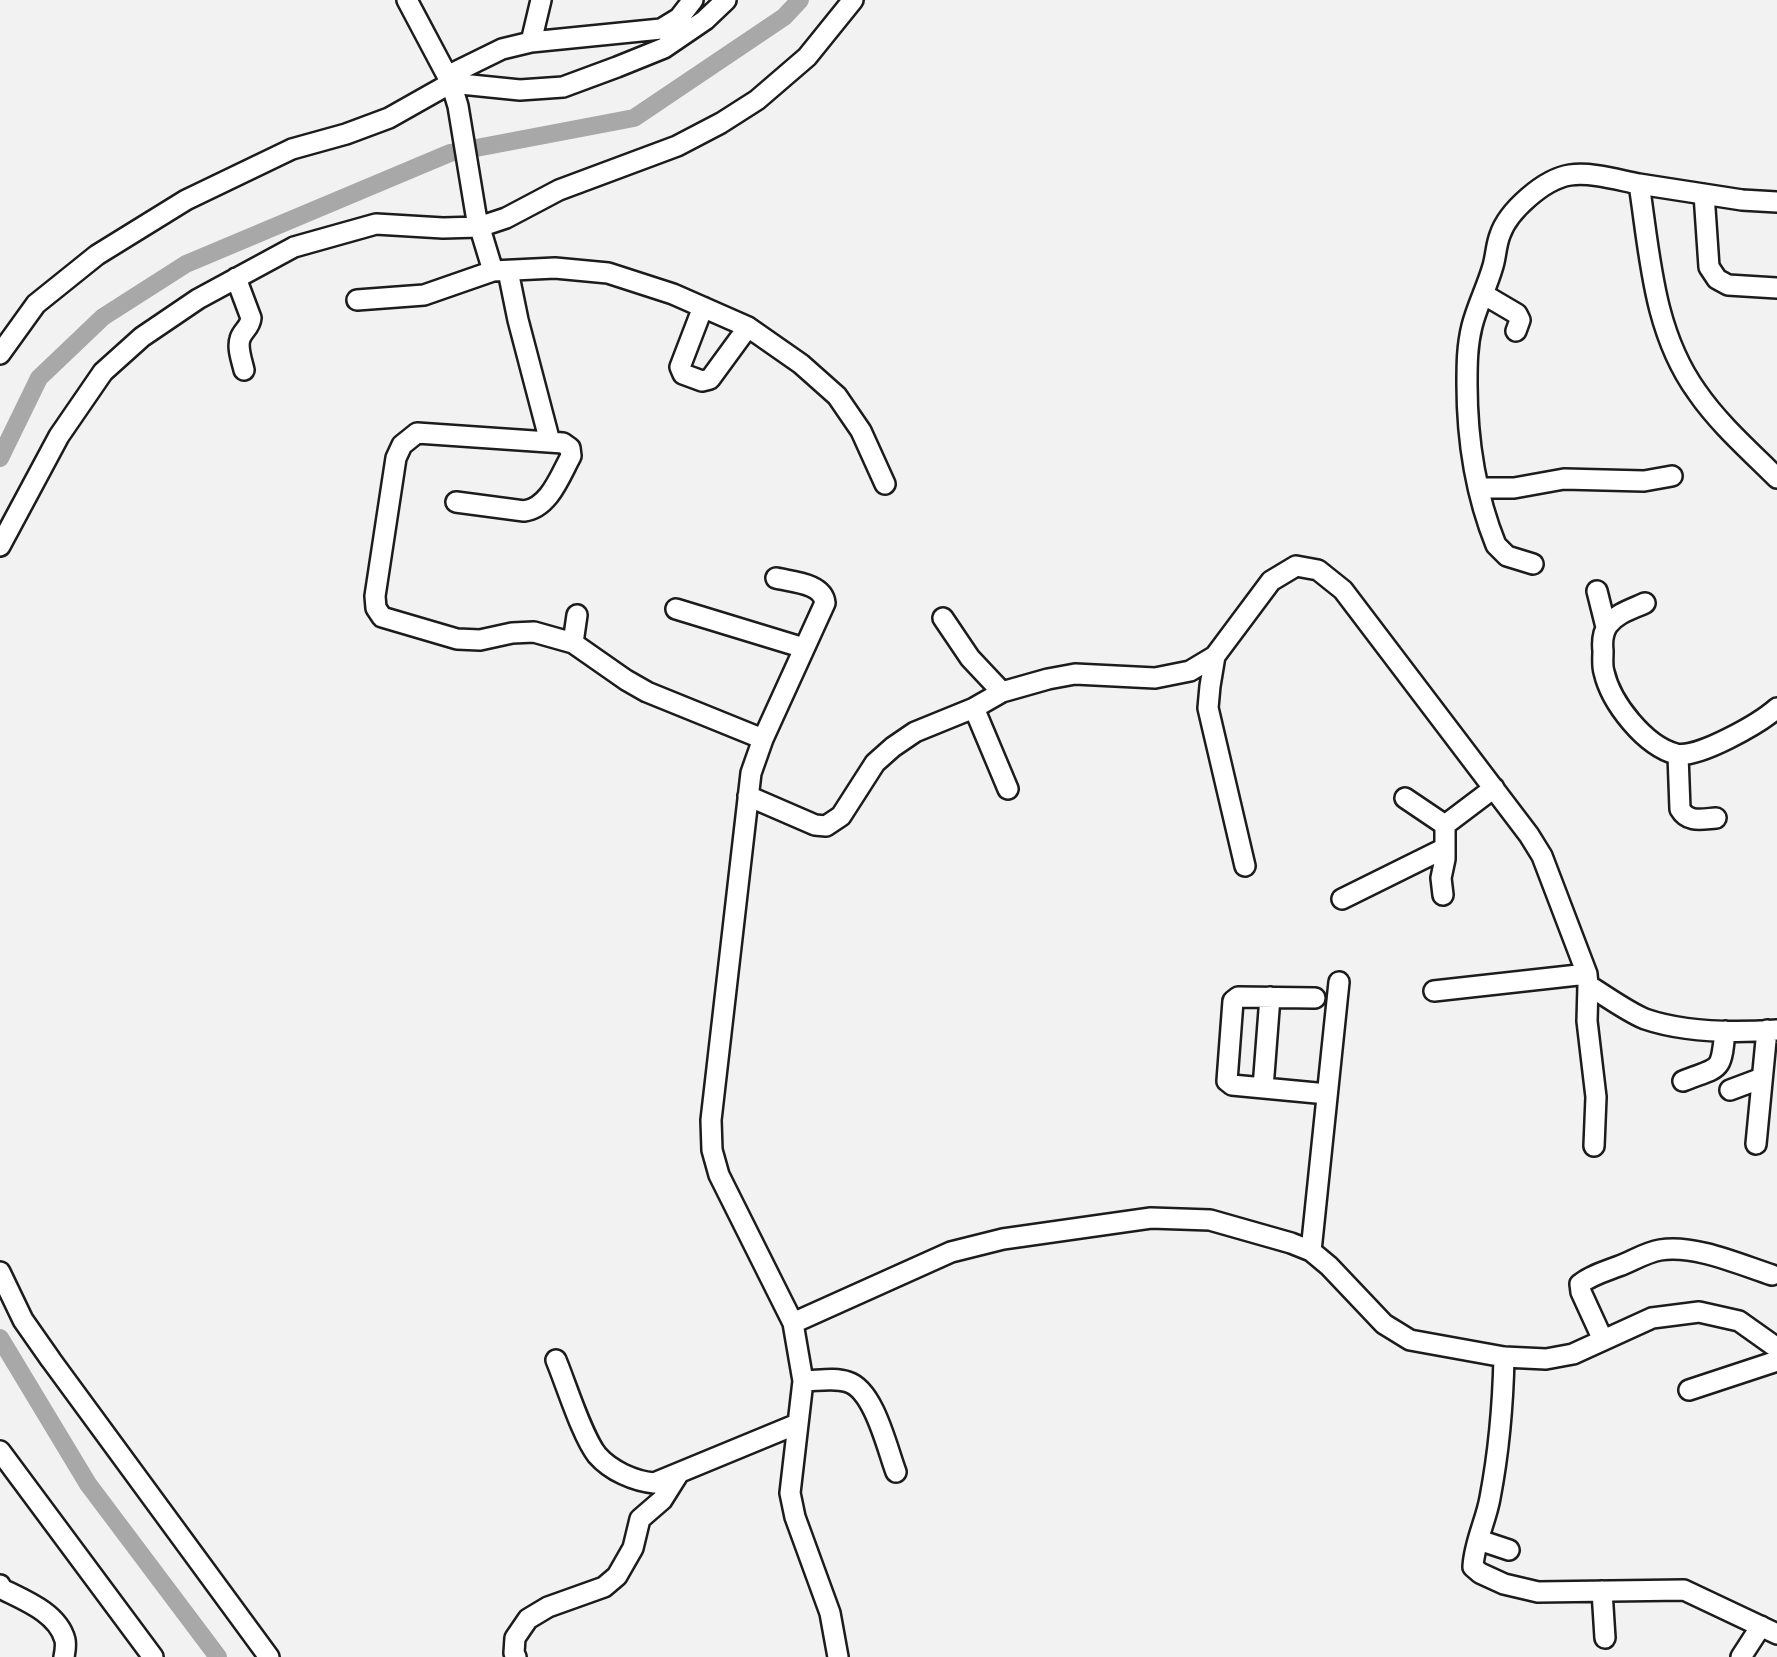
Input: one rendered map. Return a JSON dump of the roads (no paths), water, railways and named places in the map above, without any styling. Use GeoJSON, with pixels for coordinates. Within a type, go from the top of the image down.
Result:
{"type":"FeatureCollection","features":[{"type":"Feature","properties":{"kind":"street"},"geometry":{"type":"LineString","coordinates":[[407,0],[449,79],[458,106],[478,221],[518,320],[550,442]]}},
{"type":"Feature","properties":{"kind":"street"},"geometry":{"type":"LineString","coordinates":[[531,43],[541,0]]}},
{"type":"Feature","properties":{"kind":"street"},"geometry":{"type":"LineString","coordinates":[[0,354],[36,304],[97,255],[186,200],[292,149],[346,134],[389,118],[502,49],[531,43],[661,29],[678,18],[693,0]]}},
{"type":"Feature","properties":{"kind":"street"},"geometry":{"type":"LineString","coordinates":[[449,79],[520,89],[563,87],[664,48],[705,20],[726,0]]}},
{"type":"Feature","properties":{"kind":"street"},"geometry":{"type":"LineString","coordinates":[[0,546],[59,436],[103,372],[142,337],[236,278],[294,247],[376,224],[443,228],[506,218],[559,190],[677,146],[722,123],[757,100],[807,57],[853,0]]}},
{"type":"Feature","properties":{"kind":"street"},"geometry":{"type":"LineString","coordinates":[[1533,564],[1507,556],[1496,545],[1470,454],[1467,429],[1467,351],[1472,325],[1494,264],[1500,234],[1509,217],[1545,185],[1570,175],[1599,177],[1742,200],[1777,202]]}},
{"type":"Feature","properties":{"kind":"street"},"geometry":{"type":"LineString","coordinates":[[1639,184],[1659,310],[1673,352],[1697,393],[1777,478]]}},
{"type":"Feature","properties":{"kind":"street"},"geometry":{"type":"LineString","coordinates":[[1704,194],[1709,267],[1717,279],[1728,285],[1777,288]]}},
{"type":"Feature","properties":{"kind":"street"},"geometry":{"type":"LineString","coordinates":[[357,300],[424,295],[500,271],[555,268],[608,274],[673,294],[748,327],[801,364],[837,396],[861,432],[885,484]]}},
{"type":"Feature","properties":{"kind":"street"},"geometry":{"type":"LineString","coordinates":[[236,278],[251,318],[239,344],[244,370]]}},
{"type":"Feature","properties":{"kind":"street"},"geometry":{"type":"LineString","coordinates":[[1483,294],[1517,314],[1520,320],[1516,331]]}},
{"type":"Feature","properties":{"kind":"street"},"geometry":{"type":"LineString","coordinates":[[703,307],[680,367],[683,374],[702,381],[710,379],[748,327]]}},
{"type":"Feature","properties":{"kind":"street"},"geometry":{"type":"LineString","coordinates":[[456,502],[534,510],[542,504],[571,456],[570,448],[563,443],[417,433],[402,445],[396,458],[375,597],[376,608],[382,617],[457,639],[480,640],[512,633],[534,632],[573,643],[648,692],[763,739]]}},
{"type":"Feature","properties":{"kind":"street"},"geometry":{"type":"LineString","coordinates":[[1479,488],[1514,488],[1564,479],[1644,481],[1672,476]]}},
{"type":"Feature","properties":{"kind":"street"},"geometry":{"type":"LineString","coordinates":[[748,796],[815,825],[826,826],[841,816],[876,764],[893,747],[915,732],[974,708],[1002,692],[1048,678],[1075,674],[1155,678],[1190,671],[1215,656],[1271,581],[1296,566],[1318,570],[1343,590],[1494,788],[1542,856],[1588,979],[1587,1021],[1596,1097],[1594,1146]]}},
{"type":"Feature","properties":{"kind":"street"},"geometry":{"type":"LineString","coordinates":[[776,578],[818,589],[824,595],[825,603],[763,739],[751,772],[711,1120],[712,1150],[719,1175],[793,1323],[803,1381],[790,1493],[795,1517],[830,1613],[838,1657]]}},
{"type":"Feature","properties":{"kind":"street"},"geometry":{"type":"LineString","coordinates":[[1597,591],[1606,627],[1602,643],[1604,673],[1621,709],[1645,736],[1678,755],[1693,753],[1735,736],[1777,708]]}},
{"type":"Feature","properties":{"kind":"street"},"geometry":{"type":"LineString","coordinates":[[1606,627],[1618,615],[1644,603]]}},
{"type":"Feature","properties":{"kind":"street"},"geometry":{"type":"LineString","coordinates":[[676,609],[804,648]]}},
{"type":"Feature","properties":{"kind":"street"},"geometry":{"type":"LineString","coordinates":[[573,643],[577,615]]}},
{"type":"Feature","properties":{"kind":"street"},"geometry":{"type":"LineString","coordinates":[[943,618],[970,658],[1002,692]]}},
{"type":"Feature","properties":{"kind":"street"},"geometry":{"type":"LineString","coordinates":[[1215,656],[1208,708],[1245,866]]}},
{"type":"Feature","properties":{"kind":"street"},"geometry":{"type":"LineString","coordinates":[[974,708],[1008,789]]}},
{"type":"Feature","properties":{"kind":"street"},"geometry":{"type":"LineString","coordinates":[[1678,755],[1680,809],[1684,816],[1692,820],[1716,818]]}},
{"type":"Feature","properties":{"kind":"street"},"geometry":{"type":"LineString","coordinates":[[1445,825],[1494,788]]}},
{"type":"Feature","properties":{"kind":"street"},"geometry":{"type":"LineString","coordinates":[[1405,798],[1445,825]]}},
{"type":"Feature","properties":{"kind":"street"},"geometry":{"type":"LineString","coordinates":[[1443,895],[1441,878],[1446,859],[1445,825]]}},
{"type":"Feature","properties":{"kind":"street"},"geometry":{"type":"LineString","coordinates":[[1342,899],[1444,848]]}},
{"type":"Feature","properties":{"kind":"street"},"geometry":{"type":"LineString","coordinates":[[1434,991],[1588,979],[1644,1018],[1692,1029],[1772,1030],[1756,1144]]}},
{"type":"Feature","properties":{"kind":"street"},"geometry":{"type":"LineString","coordinates":[[1311,1251],[1339,982]]}},
{"type":"Feature","properties":{"kind":"street"},"geometry":{"type":"LineString","coordinates":[[1315,998],[1238,997],[1233,1001],[1227,1081],[1232,1085],[1327,1094]]}},
{"type":"Feature","properties":{"kind":"street"},"geometry":{"type":"LineString","coordinates":[[1264,1088],[1270,997]]}},
{"type":"Feature","properties":{"kind":"street"},"geometry":{"type":"LineString","coordinates":[[1683,1081],[1716,1068],[1723,1061],[1725,1031]]}},
{"type":"Feature","properties":{"kind":"street"},"geometry":{"type":"LineString","coordinates":[[1730,1090],[1768,1071]]}},
{"type":"Feature","properties":{"kind":"street"},"geometry":{"type":"LineString","coordinates":[[793,1323],[951,1252],[1003,1239],[1151,1218],[1210,1220],[1311,1251],[1329,1266],[1384,1324],[1410,1340],[1504,1357],[1546,1359],[1573,1354],[1652,1318],[1699,1312],[1739,1321],[1777,1348]]}},
{"type":"Feature","properties":{"kind":"street"},"geometry":{"type":"LineString","coordinates":[[1604,1340],[1581,1292],[1580,1284],[1633,1260],[1661,1250],[1687,1251],[1719,1257],[1772,1275]]}},
{"type":"Feature","properties":{"kind":"street"},"geometry":{"type":"LineString","coordinates":[[0,1272],[23,1320],[269,1657]]}},
{"type":"Feature","properties":{"kind":"street"},"geometry":{"type":"LineString","coordinates":[[1504,1357],[1498,1460],[1473,1567],[1479,1573],[1504,1584],[1538,1592],[1684,1590],[1769,1630],[1741,1657]]}},
{"type":"Feature","properties":{"kind":"street"},"geometry":{"type":"LineString","coordinates":[[556,1360],[596,1454],[609,1465],[638,1481],[654,1483],[797,1424]]}},
{"type":"Feature","properties":{"kind":"street"},"geometry":{"type":"LineString","coordinates":[[1689,1390],[1777,1361]]}},
{"type":"Feature","properties":{"kind":"street"},"geometry":{"type":"LineString","coordinates":[[803,1381],[846,1381],[859,1387],[869,1398],[896,1472]]}},
{"type":"Feature","properties":{"kind":"street"},"geometry":{"type":"LineString","coordinates":[[0,1451],[153,1657]]}},
{"type":"Feature","properties":{"kind":"street"},"geometry":{"type":"LineString","coordinates":[[516,1657],[515,1638],[528,1619],[548,1608],[604,1587],[617,1576],[633,1548],[640,1519],[662,1500],[678,1473]]}},
{"type":"Feature","properties":{"kind":"street"},"geometry":{"type":"LineString","coordinates":[[1479,1540],[1509,1550]]}},
{"type":"Feature","properties":{"kind":"street"},"geometry":{"type":"LineString","coordinates":[[1,1589],[35,1605],[57,1624],[65,1641],[64,1657]]}},
{"type":"Feature","properties":{"kind":"street"},"geometry":{"type":"LineString","coordinates":[[1602,1591],[1605,1638]]}},
{"type":"Feature","properties":{"kind":"waterway"},"geometry":{"type":"LineString","coordinates":[[0,458],[39,378],[103,317],[186,264],[450,153],[634,118],[784,17],[800,0]]}},
{"type":"Feature","properties":{"kind":"waterway"},"geometry":{"type":"LineString","coordinates":[[0,1338],[88,1484],[218,1657]]}}]}
